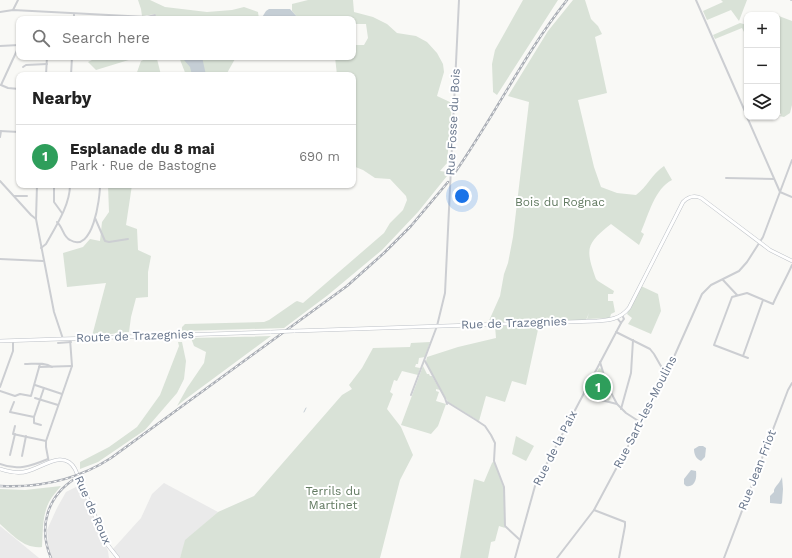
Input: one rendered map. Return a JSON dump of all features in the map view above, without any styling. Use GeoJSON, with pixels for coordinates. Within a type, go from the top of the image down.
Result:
{"type":"FeatureCollection","features":[{"type":"Feature","properties":{"kind":"main road","name":"Rue de Trazegnies"},"geometry":{"type":"LineString","coordinates":[[271,332],[602,320],[617,318],[629,308],[682,203],[687,198],[693,196],[701,198],[760,242]]}},
{"type":"Feature","properties":{"kind":"main road"},"geometry":{"type":"LineString","coordinates":[[760,242],[779,256],[792,261]]}},
{"type":"Feature","properties":{"kind":"main road","name":"Route de Trazegnies"},"geometry":{"type":"LineString","coordinates":[[0,341],[63,339],[71,341],[271,332]]}},
{"type":"Feature","properties":{"kind":"main road","name":"Rue de Roux"},"geometry":{"type":"LineString","coordinates":[[0,469],[10,472],[24,472],[48,461],[61,460],[67,461],[73,465],[107,542],[112,552],[118,558]]}},
{"type":"Feature","properties":{"kind":"street"},"geometry":{"type":"LineString","coordinates":[[13,10],[18,0]]}},
{"type":"Feature","properties":{"kind":"street","name":"Rue Fosse du Bois"},"geometry":{"type":"LineString","coordinates":[[411,396],[437,326],[446,287],[460,0]]}},
{"type":"Feature","properties":{"kind":"street"},"geometry":{"type":"LineString","coordinates":[[696,0],[744,110]]}},
{"type":"Feature","properties":{"kind":"street"},"geometry":{"type":"LineString","coordinates":[[0,12],[13,10],[123,16]]}},
{"type":"Feature","properties":{"kind":"street"},"geometry":{"type":"LineString","coordinates":[[151,16],[155,15]]}},
{"type":"Feature","properties":{"kind":"street"},"geometry":{"type":"LineString","coordinates":[[0,46],[16,46]]}},
{"type":"Feature","properties":{"kind":"street"},"geometry":{"type":"LineString","coordinates":[[16,52],[0,85],[16,89]]}},
{"type":"Feature","properties":{"kind":"street"},"geometry":{"type":"LineString","coordinates":[[46,72],[47,60]]}},
{"type":"Feature","properties":{"kind":"street"},"geometry":{"type":"LineString","coordinates":[[71,72],[72,60]]}},
{"type":"Feature","properties":{"kind":"street"},"geometry":{"type":"LineString","coordinates":[[23,67],[26,65],[47,64]]}},
{"type":"Feature","properties":{"kind":"street"},"geometry":{"type":"LineString","coordinates":[[748,120],[780,192],[792,197]]}},
{"type":"Feature","properties":{"kind":"street"},"geometry":{"type":"LineString","coordinates":[[0,137],[0,131],[16,132]]}},
{"type":"Feature","properties":{"kind":"street"},"geometry":{"type":"LineString","coordinates":[[760,242],[792,160]]}},
{"type":"Feature","properties":{"kind":"street"},"geometry":{"type":"LineString","coordinates":[[726,178],[774,179]]}},
{"type":"Feature","properties":{"kind":"street"},"geometry":{"type":"LineString","coordinates":[[0,181],[36,219]]}},
{"type":"Feature","properties":{"kind":"street"},"geometry":{"type":"LineString","coordinates":[[37,188],[36,219],[43,261],[54,312],[63,339]]}},
{"type":"Feature","properties":{"kind":"street"},"geometry":{"type":"LineString","coordinates":[[54,188],[54,202],[62,213]]}},
{"type":"Feature","properties":{"kind":"street"},"geometry":{"type":"LineString","coordinates":[[41,248],[46,244],[58,222],[68,199],[70,188]]}},
{"type":"Feature","properties":{"kind":"street"},"geometry":{"type":"LineString","coordinates":[[58,222],[67,238],[77,242],[89,235],[99,199],[100,188]]}},
{"type":"Feature","properties":{"kind":"street"},"geometry":{"type":"LineString","coordinates":[[14,196],[27,196]]}},
{"type":"Feature","properties":{"kind":"street"},"geometry":{"type":"LineString","coordinates":[[94,218],[105,241],[109,242],[128,239]]}},
{"type":"Feature","properties":{"kind":"street","name":"Rue Sart-les-Moulins"},"geometry":{"type":"LineString","coordinates":[[557,558],[594,510],[666,375],[702,294],[711,285],[735,274],[743,267],[760,242]]}},
{"type":"Feature","properties":{"kind":"street"},"geometry":{"type":"LineString","coordinates":[[0,259],[43,261]]}},
{"type":"Feature","properties":{"kind":"street"},"geometry":{"type":"LineString","coordinates":[[748,358],[714,345],[732,297],[747,292],[773,304],[792,265]]}},
{"type":"Feature","properties":{"kind":"street"},"geometry":{"type":"LineString","coordinates":[[723,280],[737,295]]}},
{"type":"Feature","properties":{"kind":"street"},"geometry":{"type":"LineString","coordinates":[[742,356],[762,300]]}},
{"type":"Feature","properties":{"kind":"street","name":"Rue de la Paix"},"geometry":{"type":"LineString","coordinates":[[516,558],[535,486],[621,322],[624,319],[622,315]]}},
{"type":"Feature","properties":{"kind":"street"},"geometry":{"type":"LineString","coordinates":[[617,318],[621,322]]}},
{"type":"Feature","properties":{"kind":"street"},"geometry":{"type":"LineString","coordinates":[[616,332],[650,349],[666,375]]}},
{"type":"Feature","properties":{"kind":"street"},"geometry":{"type":"LineString","coordinates":[[621,409],[631,373],[633,340]]}},
{"type":"Feature","properties":{"kind":"street"},"geometry":{"type":"LineString","coordinates":[[0,387],[13,351],[13,341]]}},
{"type":"Feature","properties":{"kind":"street"},"geometry":{"type":"LineString","coordinates":[[48,461],[46,441],[72,366],[71,341],[58,343]]}},
{"type":"Feature","properties":{"kind":"street"},"geometry":{"type":"LineString","coordinates":[[425,361],[447,403],[488,429],[495,443],[494,462],[504,487],[505,526],[520,540]]}},
{"type":"Feature","properties":{"kind":"street"},"geometry":{"type":"LineString","coordinates":[[600,362],[607,385],[617,404],[621,409],[640,422]]}},
{"type":"Feature","properties":{"kind":"street"},"geometry":{"type":"LineString","coordinates":[[25,364],[50,365],[52,367]]}},
{"type":"Feature","properties":{"kind":"street"},"geometry":{"type":"LineString","coordinates":[[0,391],[15,396],[20,394],[32,396],[40,364]]}},
{"type":"Feature","properties":{"kind":"street"},"geometry":{"type":"LineString","coordinates":[[39,367],[72,366]]}},
{"type":"Feature","properties":{"kind":"street","name":"Rue Jean Friot"},"geometry":{"type":"LineString","coordinates":[[724,558],[792,383]]}},
{"type":"Feature","properties":{"kind":"street"},"geometry":{"type":"LineString","coordinates":[[34,385],[62,394]]}},
{"type":"Feature","properties":{"kind":"street"},"geometry":{"type":"LineString","coordinates":[[40,425],[34,423],[34,417],[44,388]]}},
{"type":"Feature","properties":{"kind":"street"},"geometry":{"type":"LineString","coordinates":[[584,392],[598,399],[617,404]]}},
{"type":"Feature","properties":{"kind":"street"},"geometry":{"type":"LineString","coordinates":[[35,398],[58,405]]}},
{"type":"Feature","properties":{"kind":"street"},"geometry":{"type":"LineString","coordinates":[[14,402],[10,412],[34,417]]}},
{"type":"Feature","properties":{"kind":"street"},"geometry":{"type":"LineString","coordinates":[[10,455],[15,434],[15,426]]}},
{"type":"Feature","properties":{"kind":"street"},"geometry":{"type":"LineString","coordinates":[[15,434],[46,441]]}},
{"type":"Feature","properties":{"kind":"street"},"geometry":{"type":"LineString","coordinates":[[22,456],[26,436]]}},
{"type":"Feature","properties":{"kind":"street","name":"Rue de Roux"},"geometry":{"type":"LineString","coordinates":[[0,464],[7,467],[18,468],[48,461]]}},
{"type":"Feature","properties":{"kind":"street"},"geometry":{"type":"LineString","coordinates":[[594,510],[625,522],[619,558]]}},
{"type":"Feature","properties":{"kind":"shaded area"},"geometry":{"type":"Polygon","coordinates":[[[269,9],[290,9],[296,16],[263,16],[269,9]]]}},
{"type":"Feature","properties":{"kind":"shaded area"},"geometry":{"type":"Polygon","coordinates":[[[184,60],[203,60],[205,72],[191,72],[190,67],[184,60]]]}},
{"type":"Feature","properties":{"kind":"shaded area"},"geometry":{"type":"Polygon","coordinates":[[[699,446],[706,448],[705,457],[701,461],[697,458],[694,451],[694,449],[699,446]]]}},
{"type":"Feature","properties":{"kind":"shaded area"},"geometry":{"type":"Polygon","coordinates":[[[691,470],[696,471],[696,479],[692,485],[686,486],[684,484],[684,479],[691,470]]]}},
{"type":"Feature","properties":{"kind":"shaded area"},"geometry":{"type":"Polygon","coordinates":[[[782,477],[782,503],[770,503],[770,496],[774,492],[782,477]]]}},
{"type":"Feature","properties":{"kind":"shaded area"},"geometry":{"type":"Polygon","coordinates":[[[164,483],[218,512],[186,540],[180,558],[120,558],[113,549],[141,518],[152,494],[164,483]]]}},
{"type":"Feature","properties":{"kind":"shaded area"},"geometry":{"type":"Polygon","coordinates":[[[80,485],[108,551],[109,558],[51,558],[49,554],[47,530],[66,492],[80,485]]]}},
{"type":"Feature","properties":{"kind":"shaded area"},"geometry":{"type":"Polygon","coordinates":[[[0,526],[39,558],[0,558],[0,526]]]}},
{"type":"Feature","properties":{"kind":"green space"},"geometry":{"type":"Polygon","coordinates":[[[138,0],[150,0],[165,7],[207,12],[232,10],[244,7],[258,12],[259,16],[155,16],[156,14],[142,16],[138,0]]]}},
{"type":"Feature","properties":{"kind":"green space"},"geometry":{"type":"Polygon","coordinates":[[[308,0],[353,0],[354,12],[373,17],[387,24],[397,33],[416,36],[427,42],[437,53],[443,64],[444,72],[437,96],[452,103],[447,163],[440,171],[447,172],[447,176],[418,212],[382,250],[328,295],[284,328],[182,331],[182,327],[185,324],[264,322],[297,301],[303,303],[384,233],[390,223],[403,210],[407,200],[406,196],[390,179],[375,178],[356,167],[356,72],[337,72],[335,60],[356,60],[356,45],[364,45],[368,38],[366,24],[356,24],[356,16],[296,16],[292,11],[292,4],[308,0]]]}},
{"type":"Feature","properties":{"kind":"green space"},"geometry":{"type":"Polygon","coordinates":[[[523,0],[558,0],[497,95],[493,92],[492,64],[495,50],[523,0]]]}},
{"type":"Feature","properties":{"kind":"green space","name":"Bois du Rognac"},"geometry":{"type":"Polygon","coordinates":[[[573,0],[585,0],[591,19],[598,26],[602,34],[595,37],[607,93],[578,100],[594,167],[601,187],[617,193],[636,195],[664,166],[672,180],[661,189],[653,203],[641,232],[644,234],[639,245],[611,224],[592,242],[589,253],[592,269],[596,279],[614,291],[613,294],[608,294],[608,301],[613,301],[615,312],[611,314],[610,318],[587,319],[589,313],[586,320],[488,323],[500,296],[513,237],[529,102],[508,96],[548,31],[573,0]]]}},
{"type":"Feature","properties":{"kind":"green space"},"geometry":{"type":"Polygon","coordinates":[[[721,0],[747,0],[739,21],[731,10],[707,20],[703,11],[723,2],[721,0]]]}},
{"type":"Feature","properties":{"kind":"green space"},"geometry":{"type":"Polygon","coordinates":[[[780,16],[792,21],[792,105],[790,113],[784,117],[780,116],[780,16]]]}},
{"type":"Feature","properties":{"kind":"green space"},"geometry":{"type":"Polygon","coordinates":[[[740,23],[744,24],[744,32],[742,28],[715,39],[713,35],[740,23]]]}},
{"type":"Feature","properties":{"kind":"green space"},"geometry":{"type":"Polygon","coordinates":[[[92,60],[129,60],[96,70],[88,62],[92,60]]]}},
{"type":"Feature","properties":{"kind":"green space"},"geometry":{"type":"Polygon","coordinates":[[[157,60],[160,72],[137,72],[141,61],[157,60]]]}},
{"type":"Feature","properties":{"kind":"green space"},"geometry":{"type":"Polygon","coordinates":[[[180,60],[234,60],[228,72],[185,72],[180,60]]]}},
{"type":"Feature","properties":{"kind":"green space"},"geometry":{"type":"Polygon","coordinates":[[[108,188],[132,188],[126,225],[137,229],[138,250],[151,256],[148,272],[148,297],[136,298],[129,332],[92,336],[106,283],[67,287],[63,253],[83,247],[90,239],[100,241],[102,222],[109,212],[108,188]]]}},
{"type":"Feature","properties":{"kind":"green space"},"geometry":{"type":"Polygon","coordinates":[[[641,286],[658,294],[661,311],[651,334],[628,324],[632,318],[627,314],[641,286]]]}},
{"type":"Feature","properties":{"kind":"green space"},"geometry":{"type":"Polygon","coordinates":[[[539,325],[526,385],[512,381],[505,402],[486,396],[479,421],[448,402],[428,367],[426,361],[427,357],[458,347],[496,338],[495,326],[539,325]]]}},
{"type":"Feature","properties":{"kind":"green space"},"geometry":{"type":"Polygon","coordinates":[[[271,336],[177,406],[204,363],[206,352],[194,346],[191,338],[271,336]]]}},
{"type":"Feature","properties":{"kind":"green space"},"geometry":{"type":"Polygon","coordinates":[[[178,342],[182,342],[186,361],[184,379],[177,393],[145,430],[98,462],[80,469],[80,462],[109,447],[137,427],[160,395],[179,346],[178,342]]]}},
{"type":"Feature","properties":{"kind":"green space","name":"Terrils du Martinet"},"geometry":{"type":"Polygon","coordinates":[[[430,342],[425,357],[419,358],[418,364],[416,364],[415,367],[420,368],[418,375],[402,371],[397,381],[394,380],[390,392],[393,394],[387,409],[401,427],[413,455],[400,480],[380,558],[180,558],[185,540],[218,512],[254,496],[342,395],[352,389],[349,385],[362,368],[373,348],[410,347],[411,343],[430,342]]]}},
{"type":"Feature","properties":{"kind":"green space"},"geometry":{"type":"Polygon","coordinates":[[[423,366],[427,374],[432,376],[440,390],[436,389],[436,391],[439,392],[436,401],[446,404],[438,426],[431,434],[401,425],[423,366]]]}},
{"type":"Feature","properties":{"kind":"green space"},"geometry":{"type":"Polygon","coordinates":[[[599,368],[602,369],[604,384],[611,397],[609,401],[587,391],[599,368]]]}},
{"type":"Feature","properties":{"kind":"green space"},"geometry":{"type":"Polygon","coordinates":[[[516,436],[534,446],[526,461],[512,454],[516,436]]]}},
{"type":"Feature","properties":{"kind":"green space"},"geometry":{"type":"Polygon","coordinates":[[[494,461],[504,489],[505,528],[499,526],[495,541],[491,542],[488,558],[460,558],[474,479],[484,482],[494,461]]]}},
{"type":"Feature","properties":{"kind":"green space"},"geometry":{"type":"Polygon","coordinates":[[[61,486],[49,502],[45,513],[42,547],[24,544],[0,524],[0,489],[25,490],[61,486]]]}},
{"type":"Feature","properties":{"kind":"waterway"},"geometry":{"type":"LineString","coordinates":[[304,412],[306,408]]}},
{"type":"Feature","properties":{"kind":"railway"},"geometry":{"type":"LineString","coordinates":[[454,174],[537,42],[567,0]]}},
{"type":"Feature","properties":{"kind":"railway"},"geometry":{"type":"LineString","coordinates":[[0,486],[29,486],[58,481],[85,472],[111,458],[347,286],[384,253],[411,226],[448,182]]}},
{"type":"Feature","properties":{"kind":"railway"},"geometry":{"type":"LineString","coordinates":[[51,558],[45,535],[48,513],[58,494],[66,485],[76,478]]}},
{"type":"Feature","properties":{"kind":"place","name":"Esplanade du 8 mai"},"geometry":{"type":"Point","coordinates":[598,387]}}]}
